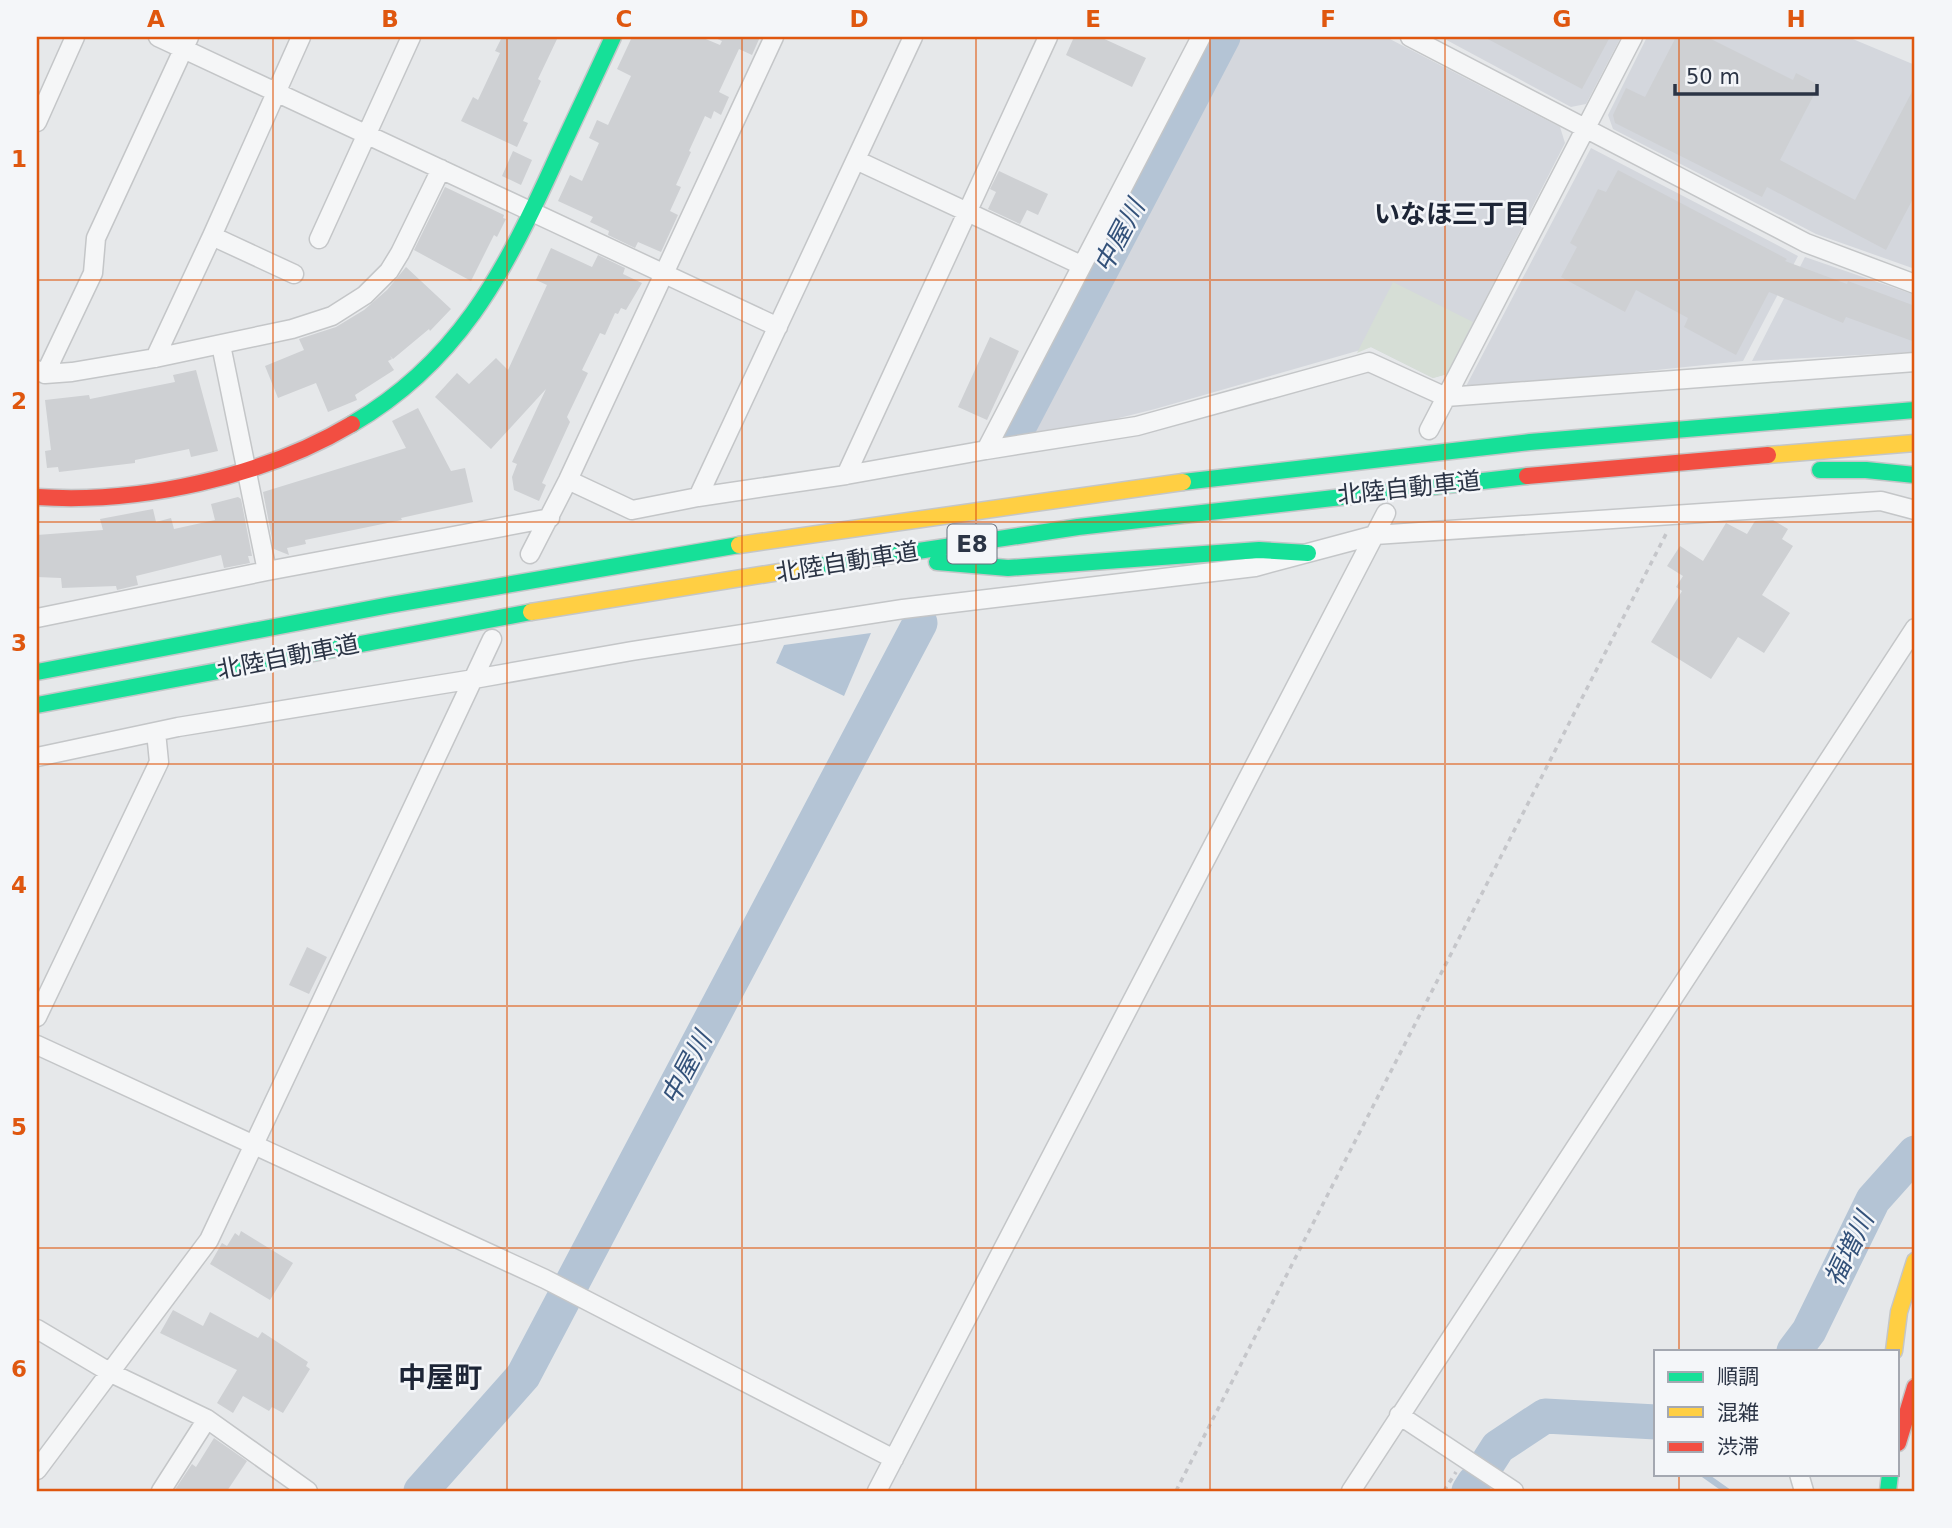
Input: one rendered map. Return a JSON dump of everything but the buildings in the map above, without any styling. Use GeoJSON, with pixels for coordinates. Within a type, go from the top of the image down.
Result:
{"type":"FeatureCollection","features":[{"type":"Feature","properties":{"kind":"main road"},"geometry":{"type":"LineString","coordinates":[[37,497],[116,497],[149,493],[247,471],[296,454],[358,423],[415,380],[456,337],[492,289],[614,37]]}},
{"type":"Feature","properties":{"kind":"main road","name":"北陸自動車道"},"geometry":{"type":"LineString","coordinates":[[37,672],[512,582],[757,542],[1076,495],[1278,469],[1545,440],[1915,410]]}},
{"type":"Feature","properties":{"kind":"main road","name":"北陸自動車道"},"geometry":{"type":"LineString","coordinates":[[37,705],[512,615],[875,556],[1078,527],[1522,476],[1915,443]]}},
{"type":"Feature","properties":{"kind":"main road"},"geometry":{"type":"LineString","coordinates":[[1282,502],[1367,501],[1614,478],[1793,470],[1866,470],[1915,475]]}},
{"type":"Feature","properties":{"kind":"main road"},"geometry":{"type":"LineString","coordinates":[[875,556],[1008,568],[1259,550],[1308,553]]}},
{"type":"Feature","properties":{"kind":"main road"},"geometry":{"type":"LineString","coordinates":[[1894,1350],[1899,1312],[1915,1261]]}},
{"type":"Feature","properties":{"kind":"main road"},"geometry":{"type":"LineString","coordinates":[[1899,1356],[1915,1315]]}},
{"type":"Feature","properties":{"kind":"main road"},"geometry":{"type":"LineString","coordinates":[[1899,1440],[1915,1387]]}},
{"type":"Feature","properties":{"kind":"street"},"geometry":{"type":"LineString","coordinates":[[37,122],[75,37]]}},
{"type":"Feature","properties":{"kind":"street"},"geometry":{"type":"LineString","coordinates":[[158,37],[186,43],[276,92],[778,327]]}},
{"type":"Feature","properties":{"kind":"street"},"geometry":{"type":"LineString","coordinates":[[155,358],[301,37]]}},
{"type":"Feature","properties":{"kind":"street"},"geometry":{"type":"LineString","coordinates":[[319,239],[411,37]]}},
{"type":"Feature","properties":{"kind":"street"},"geometry":{"type":"LineString","coordinates":[[530,555],[568,480],[775,37]]}},
{"type":"Feature","properties":{"kind":"street"},"geometry":{"type":"LineString","coordinates":[[698,496],[913,37]]}},
{"type":"Feature","properties":{"kind":"street"},"geometry":{"type":"LineString","coordinates":[[846,475],[1048,37]]}},
{"type":"Feature","properties":{"kind":"street"},"geometry":{"type":"LineString","coordinates":[[986,450],[1201,37]]}},
{"type":"Feature","properties":{"kind":"street"},"geometry":{"type":"LineString","coordinates":[[1410,37],[1806,243],[1915,284]]}},
{"type":"Feature","properties":{"kind":"street"},"geometry":{"type":"LineString","coordinates":[[1429,430],[1633,37]]}},
{"type":"Feature","properties":{"kind":"street"},"geometry":{"type":"LineString","coordinates":[[186,43],[96,238],[93,273],[41,372],[72,372],[155,358],[221,345],[332,316],[365,295],[389,271],[441,169]]}},
{"type":"Feature","properties":{"kind":"street"},"geometry":{"type":"LineString","coordinates":[[856,160],[1081,265]]}},
{"type":"Feature","properties":{"kind":"street"},"geometry":{"type":"LineString","coordinates":[[212,236],[293,274]]}},
{"type":"Feature","properties":{"kind":"street"},"geometry":{"type":"LineString","coordinates":[[221,345],[267,570]]}},
{"type":"Feature","properties":{"kind":"street"},"geometry":{"type":"LineString","coordinates":[[568,480],[632,510],[698,496],[846,475],[1137,426],[1369,362],[1446,397],[1915,362]]}},
{"type":"Feature","properties":{"kind":"street"},"geometry":{"type":"LineString","coordinates":[[37,757],[156,732],[632,650],[903,609],[1255,567],[1375,535],[1881,501],[1915,510]]}},
{"type":"Feature","properties":{"kind":"street"},"geometry":{"type":"LineString","coordinates":[[877,1491],[1386,513]]}},
{"type":"Feature","properties":{"kind":"street"},"geometry":{"type":"LineString","coordinates":[[37,618],[267,570],[550,518]]}},
{"type":"Feature","properties":{"kind":"street"},"geometry":{"type":"LineString","coordinates":[[1351,1491],[1915,628]]}},
{"type":"Feature","properties":{"kind":"street"},"geometry":{"type":"LineString","coordinates":[[37,1469],[209,1240],[492,639]]}},
{"type":"Feature","properties":{"kind":"street"},"geometry":{"type":"LineString","coordinates":[[37,1017],[159,762],[156,732]]}},
{"type":"Feature","properties":{"kind":"street"},"geometry":{"type":"LineString","coordinates":[[37,1045],[545,1279],[894,1459]]}},
{"type":"Feature","properties":{"kind":"street"},"geometry":{"type":"LineString","coordinates":[[37,1329],[111,1373],[207,1419],[308,1491]]}},
{"type":"Feature","properties":{"kind":"street"},"geometry":{"type":"LineString","coordinates":[[1399,1415],[1514,1491]]}},
{"type":"Feature","properties":{"kind":"street"},"geometry":{"type":"LineString","coordinates":[[161,1491],[207,1419]]}},
{"type":"Feature","properties":{"kind":"path"},"geometry":{"type":"LineString","coordinates":[[1176,1491],[1676,515]]}},
{"type":"Feature","properties":{"kind":"shaded area"},"geometry":{"type":"Polygon","coordinates":[[[1240,37],[1386,37],[1560,127],[1565,143],[1447,374],[1433,378],[1371,347],[1155,409],[1031,440],[1240,37]]]}},
{"type":"Feature","properties":{"kind":"shaded area"},"geometry":{"type":"Polygon","coordinates":[[[1441,37],[1621,37],[1586,104],[1571,107],[1441,37]]]}},
{"type":"Feature","properties":{"kind":"shaded area"},"geometry":{"type":"Polygon","coordinates":[[[1647,37],[1848,37],[1915,65],[1915,269],[1816,234],[1613,129],[1608,115],[1647,37]]]}},
{"type":"Feature","properties":{"kind":"shaded area"},"geometry":{"type":"Polygon","coordinates":[[[1591,148],[1798,256],[1743,361],[1464,390],[1591,148]]]}},
{"type":"Feature","properties":{"kind":"shaded area"},"geometry":{"type":"Polygon","coordinates":[[[1805,257],[1915,295],[1915,352],[1752,361],[1805,257]]]}},
{"type":"Feature","properties":{"kind":"shaded area"},"geometry":{"type":"Polygon","coordinates":[[[1393,282],[1473,322],[1447,374],[1433,378],[1371,347],[1357,353],[1393,282]]]}},
{"type":"Feature","properties":{"kind":"water"},"geometry":{"type":"Polygon","coordinates":[[[871,633],[844,696],[776,663],[784,645],[871,633]]]}},
{"type":"Feature","properties":{"kind":"waterway","name":"中屋川"},"geometry":{"type":"LineString","coordinates":[[1014,436],[1223,37]]}},
{"type":"Feature","properties":{"kind":"waterway","name":"中屋川"},"geometry":{"type":"LineString","coordinates":[[421,1491],[523,1376],[920,623]]}},
{"type":"Feature","properties":{"kind":"waterway","name":"福増川"},"geometry":{"type":"LineString","coordinates":[[1795,1350],[1809,1331],[1873,1200],[1915,1153]]}},
{"type":"Feature","properties":{"kind":"waterway","name":"福増川"},"geometry":{"type":"LineString","coordinates":[[1489,1461],[1498,1447],[1545,1416],[1654,1422]]}},
{"type":"Feature","properties":{"kind":"waterway"},"geometry":{"type":"LineString","coordinates":[[1706,1476],[1727,1491]]}},
{"type":"Feature","properties":{"kind":"waterway","name":"福増川"},"geometry":{"type":"LineString","coordinates":[[1469,1491],[1474,1483]]}},
{"type":"Feature","properties":{"kind":"traffic: fast"},"geometry":{"type":"LineString","coordinates":[[352,424],[389,400],[421,373],[449,344],[473,313],[515,245],[613,37]]}},
{"type":"Feature","properties":{"kind":"traffic: fast"},"geometry":{"type":"LineString","coordinates":[[1183,482],[1530,442],[1915,410]]}},
{"type":"Feature","properties":{"kind":"traffic: fast"},"geometry":{"type":"LineString","coordinates":[[1820,470],[1866,470],[1915,475]]}},
{"type":"Feature","properties":{"kind":"traffic: fast"},"geometry":{"type":"LineString","coordinates":[[798,569],[1078,527],[1527,476]]}},
{"type":"Feature","properties":{"kind":"traffic: fast"},"geometry":{"type":"LineString","coordinates":[[37,672],[390,605],[739,545]]}},
{"type":"Feature","properties":{"kind":"traffic: fast"},"geometry":{"type":"LineString","coordinates":[[937,562],[1008,568],[1259,550],[1308,553]]}},
{"type":"Feature","properties":{"kind":"traffic: fast"},"geometry":{"type":"LineString","coordinates":[[37,705],[531,612]]}},
{"type":"Feature","properties":{"kind":"traffic: fast"},"geometry":{"type":"LineString","coordinates":[[1888,1491],[1890,1476]]}},
{"type":"Feature","properties":{"kind":"traffic: slow"},"geometry":{"type":"LineString","coordinates":[[1768,455],[1915,443]]}},
{"type":"Feature","properties":{"kind":"traffic: slow"},"geometry":{"type":"LineString","coordinates":[[739,545],[1183,482]]}},
{"type":"Feature","properties":{"kind":"traffic: slow"},"geometry":{"type":"LineString","coordinates":[[531,612],[798,569]]}},
{"type":"Feature","properties":{"kind":"traffic: slow"},"geometry":{"type":"LineString","coordinates":[[1894,1350],[1899,1312],[1915,1261]]}},
{"type":"Feature","properties":{"kind":"traffic: jam"},"geometry":{"type":"LineString","coordinates":[[37,497],[117,496],[200,483],[280,459],[352,424]]}},
{"type":"Feature","properties":{"kind":"traffic: jam"},"geometry":{"type":"LineString","coordinates":[[1527,476],[1768,455]]}},
{"type":"Feature","properties":{"kind":"traffic: jam"},"geometry":{"type":"LineString","coordinates":[[1899,1440],[1915,1387]]}},
{"type":"Feature","properties":{"kind":"district","name":"いなほ三丁目"},"geometry":{"type":"Point","coordinates":[1452,214]}},
{"type":"Feature","properties":{"kind":"district","name":"中屋町"},"geometry":{"type":"Point","coordinates":[440,1377]}}]}
